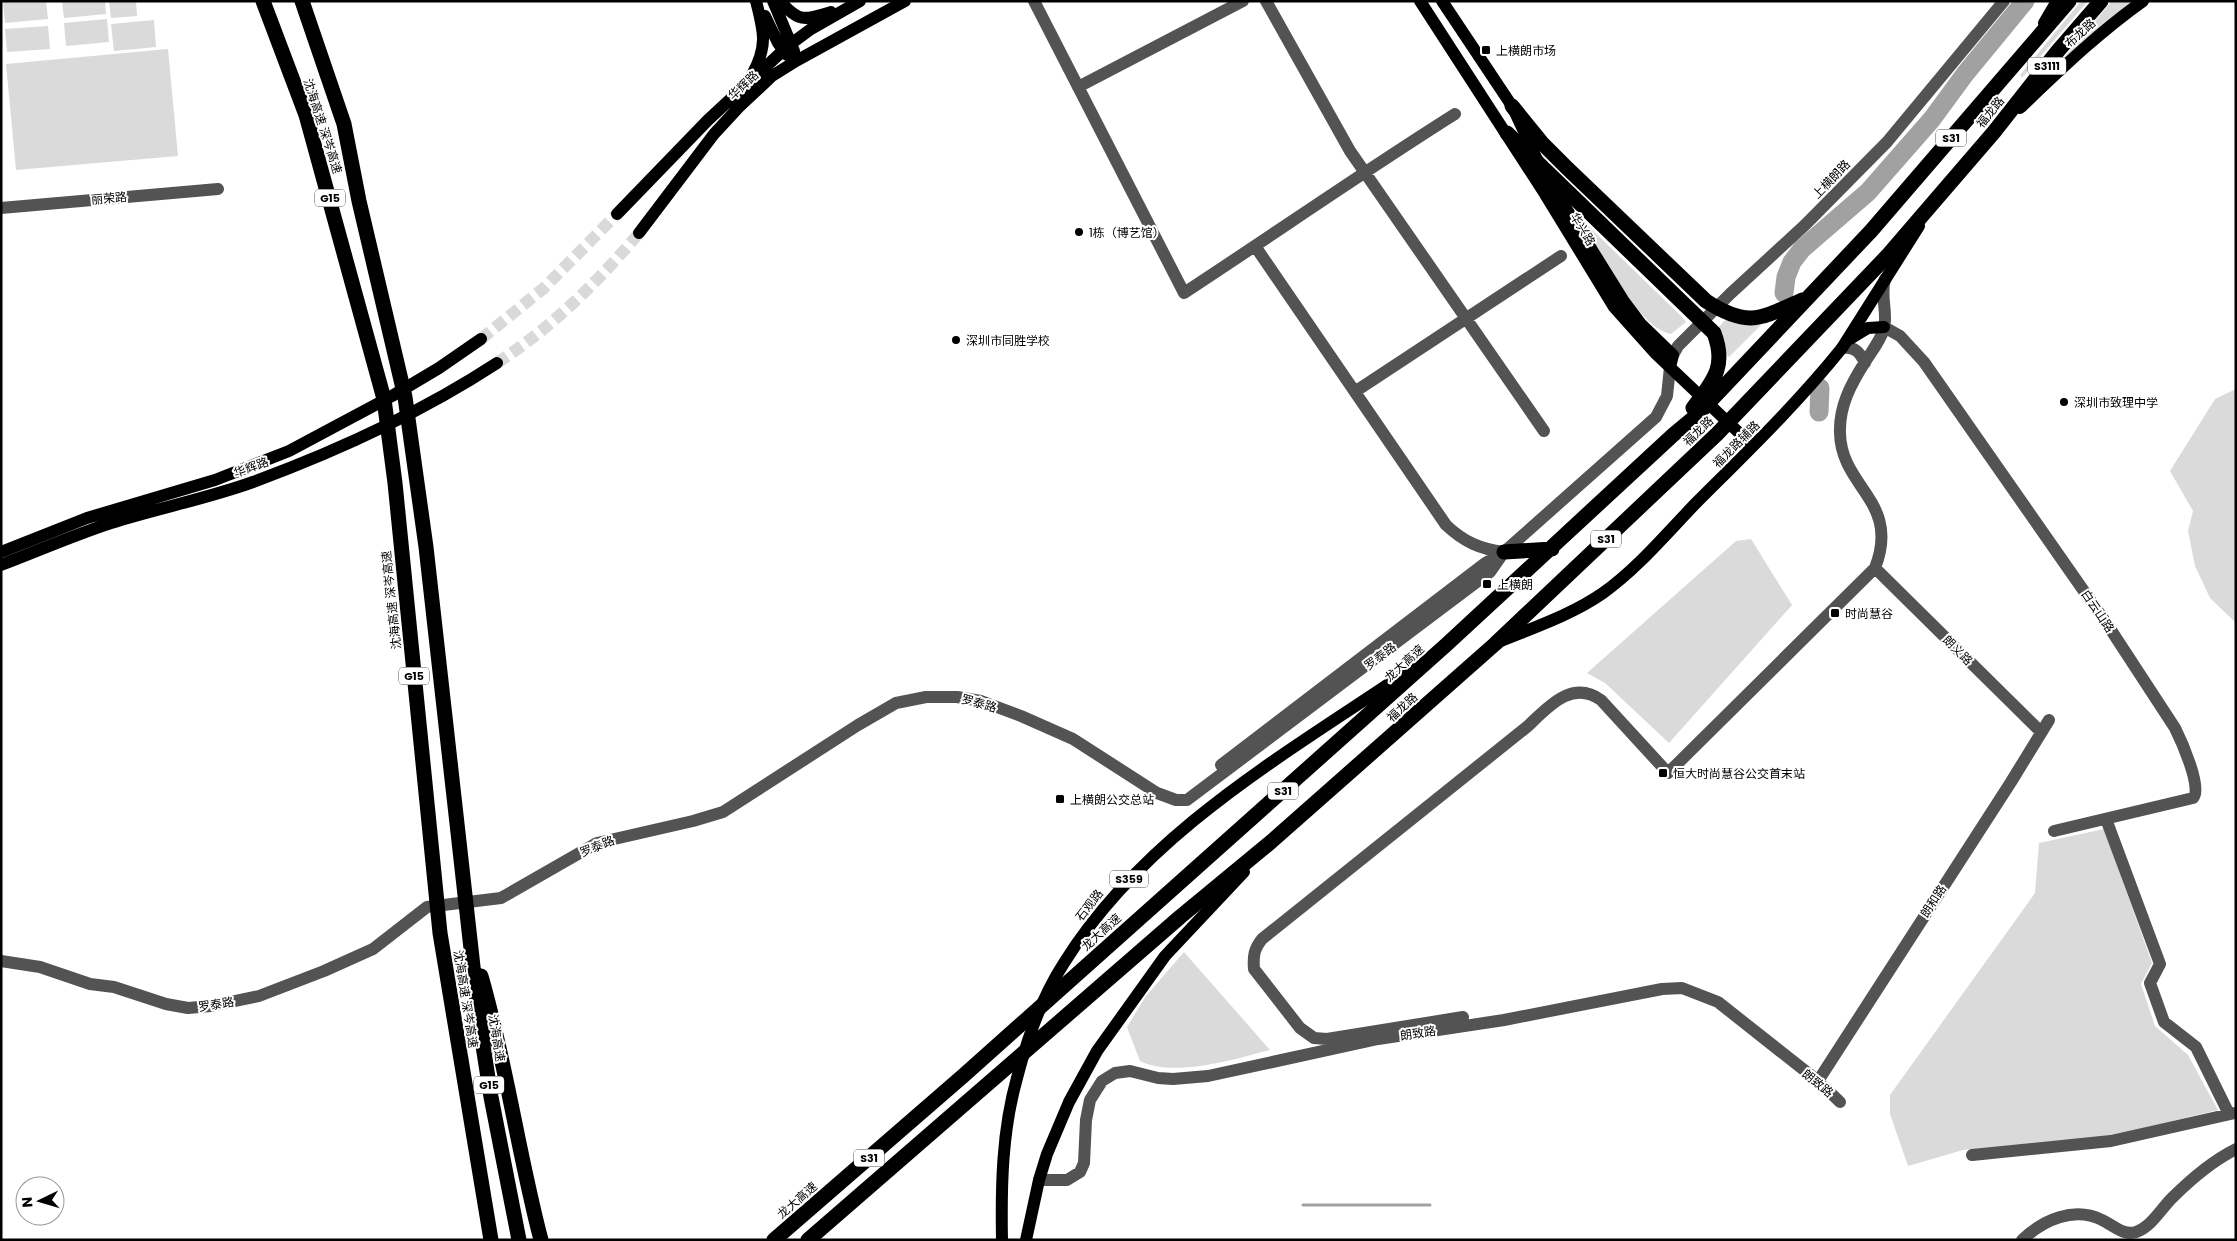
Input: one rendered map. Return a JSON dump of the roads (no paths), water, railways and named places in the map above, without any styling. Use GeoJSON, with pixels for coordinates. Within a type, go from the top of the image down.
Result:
{"type":"FeatureCollection","features":[{"type":"Feature","properties":{"kind":"highway","name":"沈海高速 深岑高速"},"geometry":{"type":"LineString","coordinates":[[263,1],[306,114],[384,399],[395,483],[440,933],[491,1239]]}},
{"type":"Feature","properties":{"kind":"highway","name":"沈海高速 深岑高速"},"geometry":{"type":"LineString","coordinates":[[302,1],[344,124],[359,200],[405,397],[435,625],[468,929]]}},
{"type":"Feature","properties":{"kind":"highway","name":"福龙路"},"geometry":{"type":"LineString","coordinates":[[1446,645],[1552,549],[1673,435],[1716,388],[1808,297],[1871,231],[2069,1]]}},
{"type":"Feature","properties":{"kind":"highway","name":"福龙路"},"geometry":{"type":"LineString","coordinates":[[1272,841],[1495,644],[1740,411],[1888,254],[1994,132],[2057,52],[2101,1]]}},
{"type":"Feature","properties":{"kind":"highway"},"geometry":{"type":"LineString","coordinates":[[1512,106],[1542,143],[1699,296],[1730,315],[1741,318],[1762,317],[1808,297]]}},
{"type":"Feature","properties":{"kind":"highway"},"geometry":{"type":"LineString","coordinates":[[1507,133],[1541,168],[1714,333],[1720,356],[1716,388]]}},
{"type":"Feature","properties":{"kind":"highway"},"geometry":{"type":"LineString","coordinates":[[1504,552],[1552,549]]}},
{"type":"Feature","properties":{"kind":"highway","name":"龙大高速"},"geometry":{"type":"LineString","coordinates":[[774,1240],[963,1076],[1446,645]]}},
{"type":"Feature","properties":{"kind":"highway","name":"S31"},"geometry":{"type":"LineString","coordinates":[[808,1240],[1134,957],[1272,841]]}},
{"type":"Feature","properties":{"kind":"highway"},"geometry":{"type":"LineString","coordinates":[[468,929],[495,1023],[541,1240]]}},
{"type":"Feature","properties":{"kind":"highway","name":"沈海高速"},"geometry":{"type":"LineString","coordinates":[[468,929],[491,1097],[519,1240]]}},
{"type":"Feature","properties":{"kind":"main road"},"geometry":{"type":"LineString","coordinates":[[757,1],[796,60]]}},
{"type":"Feature","properties":{"kind":"main road"},"geometry":{"type":"LineString","coordinates":[[747,84],[760,59],[764,44],[757,1]]}},
{"type":"Feature","properties":{"kind":"main road"},"geometry":{"type":"LineString","coordinates":[[774,1],[787,47]]}},
{"type":"Feature","properties":{"kind":"main road"},"geometry":{"type":"LineString","coordinates":[[780,1],[793,15],[806,19],[859,2]]}},
{"type":"Feature","properties":{"kind":"main road","name":"华辉路"},"geometry":{"type":"LineString","coordinates":[[639,233],[704,146],[726,120],[772,76],[796,60],[905,1]]}},
{"type":"Feature","properties":{"kind":"main road","name":"华兴路"},"geometry":{"type":"LineString","coordinates":[[1420,1],[1507,133],[1614,307],[1636,333],[1672,361]]}},
{"type":"Feature","properties":{"kind":"main road","name":"华兴路"},"geometry":{"type":"LineString","coordinates":[[1442,1],[1512,106],[1541,168],[1622,300],[1672,361],[1753,446]]}},
{"type":"Feature","properties":{"kind":"main road","name":"S31"},"geometry":{"type":"LineString","coordinates":[[2030,45],[2057,1]]}},
{"type":"Feature","properties":{"kind":"main road","name":"布龙路"},"geometry":{"type":"LineString","coordinates":[[1994,132],[2083,48],[2112,23],[2143,1]]}},
{"type":"Feature","properties":{"kind":"main road","name":"华辉路"},"geometry":{"type":"LineString","coordinates":[[617,214],[687,142],[787,47],[811,29],[859,2]]}},
{"type":"Feature","properties":{"kind":"main road","name":"福龙路辅路"},"geometry":{"type":"LineString","coordinates":[[1495,644],[1568,613],[1604,592],[1662,538],[1796,402],[1842,348],[1936,199]]}},
{"type":"Feature","properties":{"kind":"main road"},"geometry":{"type":"LineString","coordinates":[[1842,348],[1860,331],[1868,328],[1884,327]]}},
{"type":"Feature","properties":{"kind":"main road","name":"华辉路"},"geometry":{"type":"LineString","coordinates":[[1,552],[89,524],[215,480],[289,451],[392,396],[439,368],[481,339]]}},
{"type":"Feature","properties":{"kind":"main road","name":"华辉路"},"geometry":{"type":"LineString","coordinates":[[1,565],[89,524],[231,489],[288,468],[411,412],[458,387],[497,363]]}},
{"type":"Feature","properties":{"kind":"main road","name":"石观路"},"geometry":{"type":"LineString","coordinates":[[1002,1240],[1004,1145],[1016,1079],[1029,1038],[1045,999],[1063,964],[1086,930],[1117,892],[1146,862],[1212,806],[1446,645]]}},
{"type":"Feature","properties":{"kind":"main road"},"geometry":{"type":"LineString","coordinates":[[1026,1240],[1039,1180],[1058,1128],[1097,1051],[1165,956],[1272,841]]}},
{"type":"Feature","properties":{"kind":"street"},"geometry":{"type":"LineString","coordinates":[[1078,87],[1243,1]]}},
{"type":"Feature","properties":{"kind":"street"},"geometry":{"type":"LineString","coordinates":[[1266,1],[1350,152],[1544,431]]}},
{"type":"Feature","properties":{"kind":"street","name":"上横朗路"},"geometry":{"type":"LineString","coordinates":[[1672,361],[1678,346],[1730,294],[1805,225],[1886,142],[2004,1]]}},
{"type":"Feature","properties":{"kind":"street"},"geometry":{"type":"LineString","coordinates":[[1038,3],[1078,87],[1184,293],[1364,171],[1455,114]]}},
{"type":"Feature","properties":{"kind":"street","name":"丽荣路"},"geometry":{"type":"LineString","coordinates":[[1,208],[218,189]]}},
{"type":"Feature","properties":{"kind":"street"},"geometry":{"type":"LineString","coordinates":[[1255,246],[1356,391],[1446,526],[1470,544],[1485,550],[1504,552]]}},
{"type":"Feature","properties":{"kind":"street"},"geometry":{"type":"LineString","coordinates":[[1356,391],[1562,256]]}},
{"type":"Feature","properties":{"kind":"street"},"geometry":{"type":"LineString","coordinates":[[1463,1017],[1327,1039],[1314,1038],[1300,1028],[1254,969],[1253,957],[1256,947],[1262,939],[1528,726],[1558,698],[1572,693],[1584,692],[1594,695],[1601,700],[1668,773],[1875,568],[1882,542],[1878,511],[1849,464],[1843,450],[1840,435],[1843,404],[1878,343],[1884,327],[1882,293],[1886,277]]}},
{"type":"Feature","properties":{"kind":"street","name":"白云山路"},"geometry":{"type":"LineString","coordinates":[[1884,327],[1900,336],[1924,362],[2109,627],[2182,741],[2194,778],[2195,796],[2193,798],[2054,831]]}},
{"type":"Feature","properties":{"kind":"street"},"geometry":{"type":"LineString","coordinates":[[1842,348],[1848,347],[1857,351],[1865,363]]}},
{"type":"Feature","properties":{"kind":"street","name":"罗泰路"},"geometry":{"type":"LineString","coordinates":[[1,961],[40,967],[90,984],[114,987],[166,1004],[188,1008],[211,1006],[259,996],[324,971],[373,949],[427,907],[501,898],[597,843],[693,821],[723,812],[858,725],[896,703],[926,697],[957,697],[981,702],[1021,716],[1073,739],[1157,793],[1176,800],[1484,564],[1504,552],[1656,417],[1667,396],[1672,361]]}},
{"type":"Feature","properties":{"kind":"street","name":"朗义路"},"geometry":{"type":"LineString","coordinates":[[1875,568],[2041,732]]}},
{"type":"Feature","properties":{"kind":"street","name":"朗和路"},"geometry":{"type":"LineString","coordinates":[[1818,1082],[2049,720]]}},
{"type":"Feature","properties":{"kind":"street"},"geometry":{"type":"LineString","coordinates":[[1972,1156],[2111,1140],[2232,1114],[2196,1047],[2164,1022],[2150,983],[2160,964],[2106,819]]}},
{"type":"Feature","properties":{"kind":"street","name":"朗致路"},"geometry":{"type":"LineString","coordinates":[[1039,1180],[1067,1180],[1080,1172],[1084,1162],[1086,1120],[1090,1100],[1102,1081],[1114,1073],[1130,1072],[1173,1079],[1208,1076],[1378,1039],[1504,1020],[1662,989],[1682,988],[1718,1002],[1818,1082],[1840,1102]]}},
{"type":"Feature","properties":{"kind":"street"},"geometry":{"type":"LineString","coordinates":[[2022,1240],[2033,1229],[2049,1221],[2066,1215],[2081,1213],[2100,1219],[2124,1233],[2136,1232],[2146,1226],[2189,1182],[2221,1156],[2236,1149]]}},
{"type":"Feature","properties":{"kind":"waterway"},"geometry":{"type":"LineString","coordinates":[[1784,293],[1786,277],[1792,262],[1802,249],[1868,192],[1932,119],[1965,74],[2025,1]]}},
{"type":"Feature","properties":{"kind":"waterway"},"geometry":{"type":"LineString","coordinates":[[1819,412],[1820,388]]}},
{"type":"Feature","properties":{"kind":"waterway"},"geometry":{"type":"LineString","coordinates":[[1303,1205],[1430,1205]]}},
{"type":"Feature","properties":{"kind":"tunnel"},"geometry":{"type":"LineString","coordinates":[[481,339],[544,288],[617,214]]}},
{"type":"Feature","properties":{"kind":"tunnel"},"geometry":{"type":"LineString","coordinates":[[497,363],[536,335],[573,303],[639,233]]}},
{"type":"Feature","properties":{"kind":"place","name":"上横朗市场"},"geometry":{"type":"Point","coordinates":[1486,50]}},
{"type":"Feature","properties":{"kind":"place","name":"1栋（博艺馆）"},"geometry":{"type":"Point","coordinates":[1079,232]}},
{"type":"Feature","properties":{"kind":"place","name":"深圳市同胜学校"},"geometry":{"type":"Point","coordinates":[956,340]}},
{"type":"Feature","properties":{"kind":"place","name":"深圳市致理中学"},"geometry":{"type":"Point","coordinates":[2064,402]}},
{"type":"Feature","properties":{"kind":"place","name":"上横朗"},"geometry":{"type":"Point","coordinates":[1487,584]}},
{"type":"Feature","properties":{"kind":"place","name":"时尚慧谷"},"geometry":{"type":"Point","coordinates":[1835,613]}},
{"type":"Feature","properties":{"kind":"place","name":"恒大时尚慧谷公交首末站"},"geometry":{"type":"Point","coordinates":[1663,773]}},
{"type":"Feature","properties":{"kind":"place","name":"上横朗公交总站"},"geometry":{"type":"Point","coordinates":[1060,799]}}]}
